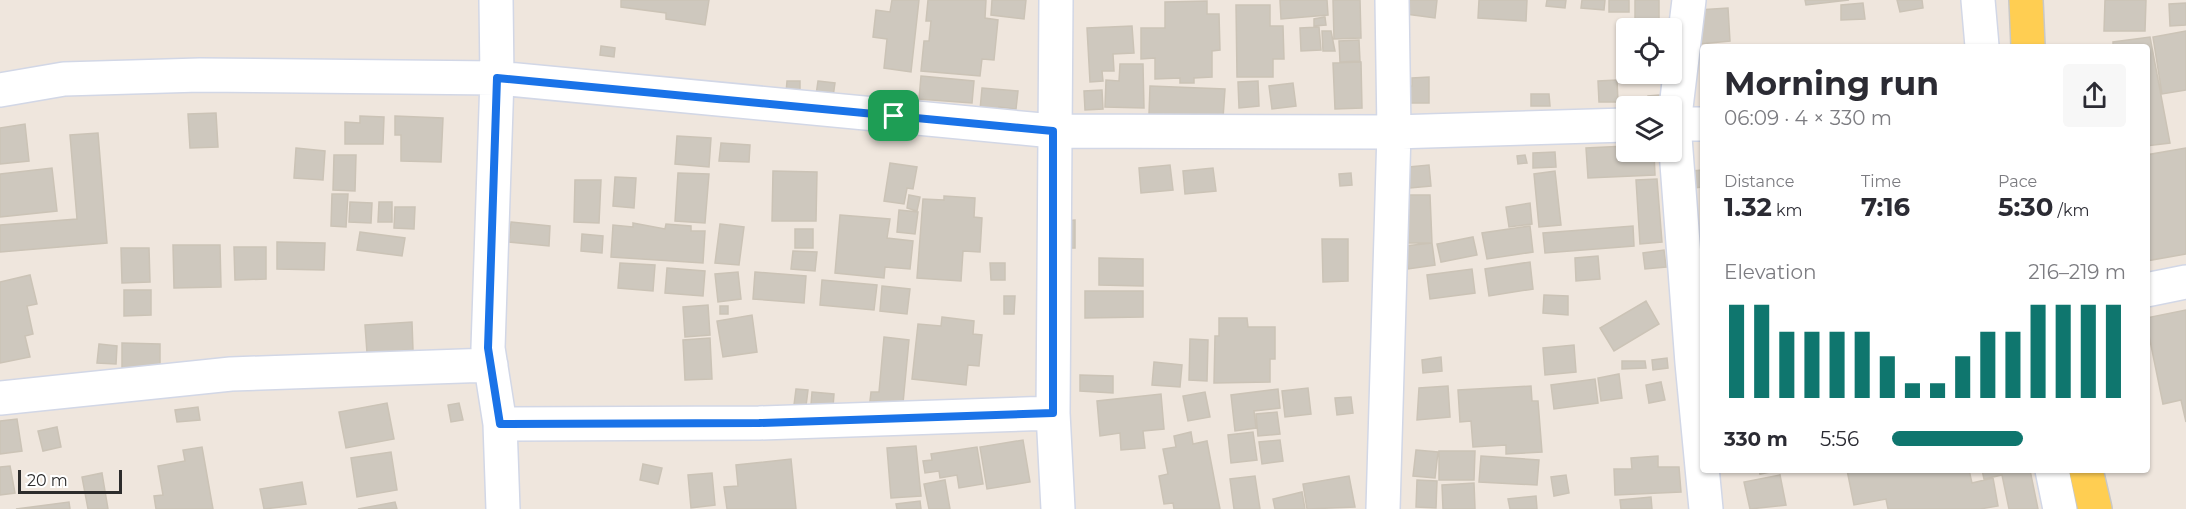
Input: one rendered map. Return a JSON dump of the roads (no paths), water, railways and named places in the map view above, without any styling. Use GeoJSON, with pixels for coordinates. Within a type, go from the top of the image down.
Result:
{"type":"FeatureCollection","features":[{"type":"Feature","properties":{"kind":"main road"},"geometry":{"type":"LineString","coordinates":[[2026,0],[2028,44]]}},
{"type":"Feature","properties":{"kind":"main road"},"geometry":{"type":"LineString","coordinates":[[2087,473],[2095,509]]}},
{"type":"Feature","properties":{"kind":"street"},"geometry":{"type":"LineString","coordinates":[[496,0],[497,78],[488,348],[500,424],[503,509]]}},
{"type":"Feature","properties":{"kind":"street"},"geometry":{"type":"LineString","coordinates":[[1056,0],[1053,131],[1053,413],[1058,509]]}},
{"type":"Feature","properties":{"kind":"street"},"geometry":{"type":"LineString","coordinates":[[1383,509],[1394,132],[1392,0]]}},
{"type":"Feature","properties":{"kind":"street"},"geometry":{"type":"LineString","coordinates":[[1689,0],[1683,124],[1692,363],[1700,446]]}},
{"type":"Feature","properties":{"kind":"street"},"geometry":{"type":"LineString","coordinates":[[1978,0],[1982,44]]}},
{"type":"Feature","properties":{"kind":"street"},"geometry":{"type":"LineString","coordinates":[[0,90],[64,79],[200,75],[497,78],[1053,131],[1394,132],[1616,125]]}},
{"type":"Feature","properties":{"kind":"street"},"geometry":{"type":"LineString","coordinates":[[2150,289],[2186,282]]}},
{"type":"Feature","properties":{"kind":"street"},"geometry":{"type":"LineString","coordinates":[[0,398],[231,374],[491,365]]}},
{"type":"Feature","properties":{"kind":"street"},"geometry":{"type":"LineString","coordinates":[[500,424],[759,423],[1053,413]]}},
{"type":"Feature","properties":{"kind":"street"},"geometry":{"type":"LineString","coordinates":[[1703,473],[1706,509]]}},
{"type":"Feature","properties":{"kind":"street"},"geometry":{"type":"LineString","coordinates":[[2053,473],[2060,509]]}}]}
